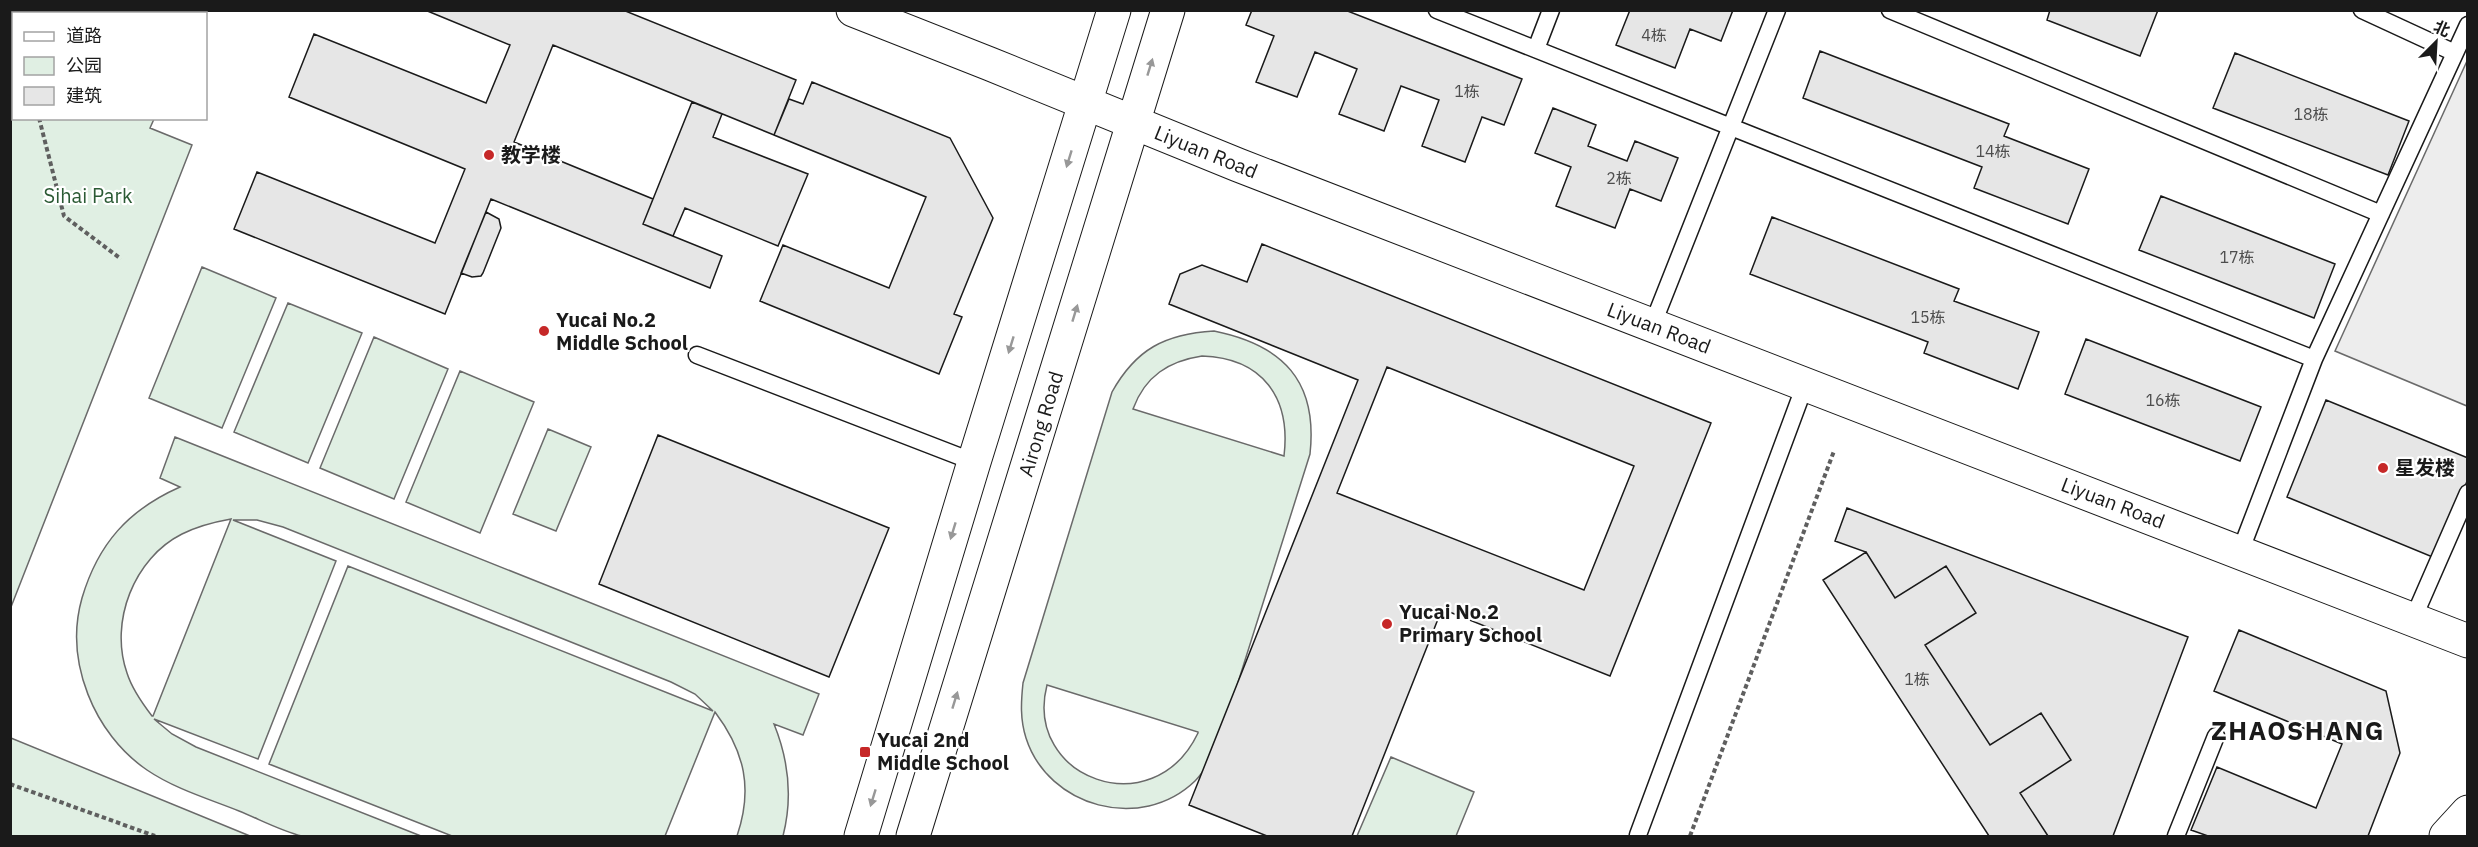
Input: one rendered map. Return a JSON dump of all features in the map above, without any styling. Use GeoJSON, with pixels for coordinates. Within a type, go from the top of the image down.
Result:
{"type":"FeatureCollection","features":[{"type":"Feature","properties":{"kind":"street","name":"Liyuan Road"},"geometry":{"type":"LineString","coordinates":[[853,10],[1133,123],[1652,326],[2468,640]]}},
{"type":"Feature","properties":{"kind":"street"},"geometry":{"type":"LineString","coordinates":[[861,837],[1114,10]]}},
{"type":"Feature","properties":{"kind":"street","name":"Airong Road"},"geometry":{"type":"LineString","coordinates":[[913,837],[1168,10]]}},
{"type":"Feature","properties":{"kind":"street"},"geometry":{"type":"LineString","coordinates":[[2446,837],[2468,812]]}},
{"type":"Feature","properties":{"kind":"lane"},"geometry":{"type":"LineString","coordinates":[[1437,10],[2314,359]]}},
{"type":"Feature","properties":{"kind":"lane"},"geometry":{"type":"LineString","coordinates":[[1536,49],[1551,10]]}},
{"type":"Feature","properties":{"kind":"lane"},"geometry":{"type":"LineString","coordinates":[[1652,326],[1777,10]]}},
{"type":"Feature","properties":{"kind":"lane"},"geometry":{"type":"LineString","coordinates":[[1890,10],[2380,214]]}},
{"type":"Feature","properties":{"kind":"lane"},"geometry":{"type":"LineString","coordinates":[[2362,10],[2455,53]]}},
{"type":"Feature","properties":{"kind":"lane"},"geometry":{"type":"LineString","coordinates":[[2240,552],[2314,359],[2468,25]]}},
{"type":"Feature","properties":{"kind":"lane"},"geometry":{"type":"LineString","coordinates":[[697,355],[974,462]]}},
{"type":"Feature","properties":{"kind":"lane"},"geometry":{"type":"LineString","coordinates":[[1638,835],[1805,385]]}},
{"type":"Feature","properties":{"kind":"lane"},"geometry":{"type":"LineString","coordinates":[[2413,620],[2468,493]]}},
{"type":"Feature","properties":{"kind":"lane"},"geometry":{"type":"LineString","coordinates":[[2176,837],[2216,736]]}},
{"type":"Feature","properties":{"kind":"path"},"geometry":{"type":"LineString","coordinates":[[40,120],[64,216],[121,258]]}},
{"type":"Feature","properties":{"kind":"path"},"geometry":{"type":"LineString","coordinates":[[1690,837],[1834,451]]}},
{"type":"Feature","properties":{"kind":"path"},"geometry":{"type":"LineString","coordinates":[[10,784],[155,837]]}},
{"type":"Feature","properties":{"kind":"green space","name":"Sihai Park"},"geometry":{"type":"Polygon","coordinates":[[[10,11],[195,11],[12,12],[12,120],[154,120],[150,128],[192,145],[11,607],[10,11]]]}},
{"type":"Feature","properties":{"kind":"green space"},"geometry":{"type":"Polygon","coordinates":[[[202,267],[276,298],[222,428],[149,398],[202,267]]]}},
{"type":"Feature","properties":{"kind":"green space"},"geometry":{"type":"Polygon","coordinates":[[[288,303],[362,333],[308,463],[234,432],[288,303]]]}},
{"type":"Feature","properties":{"kind":"green space"},"geometry":{"type":"Polygon","coordinates":[[[1214,331],[1238,337],[1277,357],[1291,370],[1308,406],[1311,428],[1310,454],[1218,746],[1208,765],[1195,781],[1173,797],[1149,806],[1124,808],[1098,805],[1075,796],[1054,781],[1037,762],[1026,738],[1023,724],[1021,704],[1023,683],[1112,392],[1131,365],[1154,346],[1167,340],[1214,331]],[[1202,356],[1179,362],[1160,372],[1144,388],[1133,409],[1284,456],[1283,416],[1277,399],[1268,385],[1257,373],[1242,364],[1223,358],[1202,356]],[[1047,685],[1045,718],[1054,745],[1072,766],[1097,779],[1124,784],[1152,778],[1178,762],[1198,733],[1198,732],[1047,685]]]}},
{"type":"Feature","properties":{"kind":"green space"},"geometry":{"type":"Polygon","coordinates":[[[374,337],[448,369],[394,499],[320,468],[374,337]]]}},
{"type":"Feature","properties":{"kind":"green space"},"geometry":{"type":"Polygon","coordinates":[[[460,371],[534,402],[480,533],[406,502],[460,371]]]}},
{"type":"Feature","properties":{"kind":"green space"},"geometry":{"type":"Polygon","coordinates":[[[548,429],[591,447],[556,531],[513,514],[548,429]]]}},
{"type":"Feature","properties":{"kind":"green space"},"geometry":{"type":"Polygon","coordinates":[[[175,437],[819,694],[803,735],[774,724],[783,752],[788,779],[788,807],[783,836],[737,836],[745,802],[743,771],[733,742],[715,712],[665,836],[452,836],[269,764],[348,566],[713,711],[695,694],[671,682],[283,527],[257,520],[233,520],[336,561],[258,759],[154,719],[172,734],[196,747],[421,836],[302,836],[192,793],[158,777],[128,755],[98,716],[81,671],[77,646],[77,622],[89,579],[106,545],[130,518],[145,506],[180,487],[160,478],[175,437]],[[231,519],[194,529],[165,545],[139,575],[130,593],[121,633],[122,653],[132,685],[153,716],[231,519]]]}},
{"type":"Feature","properties":{"kind":"green space"},"geometry":{"type":"Polygon","coordinates":[[[11,738],[250,836],[11,836],[11,738]]]}},
{"type":"Feature","properties":{"kind":"green space"},"geometry":{"type":"Polygon","coordinates":[[[1391,757],[1474,792],[1456,836],[1357,836],[1391,757]]]}},
{"type":"Feature","properties":{"kind":"shaded area"},"geometry":{"type":"Polygon","coordinates":[[[2467,61],[2467,406],[2335,351],[2467,61]]]}},
{"type":"Feature","properties":{"kind":"building","name":"教学楼"},"geometry":{"type":"Polygon","coordinates":[[[425,10],[623,10],[796,80],[774,135],[553,45],[514,142],[653,199],[643,224],[722,256],[710,288],[491,199],[445,314],[234,229],[257,172],[435,243],[465,169],[289,97],[314,34],[486,103],[510,45],[425,10]]]}},
{"type":"Feature","properties":{"kind":"building"},"geometry":{"type":"Polygon","coordinates":[[[1252,10],[1345,10],[1522,79],[1504,125],[1482,117],[1465,162],[1422,146],[1439,100],[1401,86],[1384,131],[1339,114],[1357,69],[1315,52],[1297,97],[1256,82],[1274,36],[1246,25],[1252,10]]]}},
{"type":"Feature","properties":{"kind":"building"},"geometry":{"type":"Polygon","coordinates":[[[1630,10],[1733,10],[1721,41],[1690,29],[1675,68],[1616,45],[1630,10]]]}},
{"type":"Feature","properties":{"kind":"building"},"geometry":{"type":"Polygon","coordinates":[[[2050,10],[2158,10],[2140,56],[2047,20],[2050,10]]]}},
{"type":"Feature","properties":{"kind":"building"},"geometry":{"type":"Polygon","coordinates":[[[1820,51],[2009,124],[2004,136],[2089,169],[2068,224],[1974,188],[1982,167],[1803,98],[1820,51]]]}},
{"type":"Feature","properties":{"kind":"building"},"geometry":{"type":"Polygon","coordinates":[[[2235,53],[2409,121],[2388,175],[2213,108],[2235,53]]]}},
{"type":"Feature","properties":{"kind":"building"},"geometry":{"type":"Polygon","coordinates":[[[812,82],[950,138],[993,218],[954,314],[962,317],[939,374],[760,301],[783,245],[889,288],[926,197],[774,135],[789,99],[803,104],[812,82]]]}},
{"type":"Feature","properties":{"kind":"building"},"geometry":{"type":"Polygon","coordinates":[[[692,102],[722,114],[713,137],[808,174],[778,246],[685,208],[673,236],[643,224],[692,102]]]}},
{"type":"Feature","properties":{"kind":"building"},"geometry":{"type":"Polygon","coordinates":[[[1553,108],[1596,125],[1588,146],[1627,161],[1635,141],[1678,158],[1661,201],[1630,189],[1615,228],[1556,206],[1571,167],[1535,153],[1553,108]]]}},
{"type":"Feature","properties":{"kind":"building"},"geometry":{"type":"Polygon","coordinates":[[[2161,196],[2335,264],[2314,318],[2139,250],[2161,196]]]}},
{"type":"Feature","properties":{"kind":"building"},"geometry":{"type":"Polygon","coordinates":[[[486,212],[499,219],[501,228],[483,273],[481,276],[472,277],[461,273],[486,212]]]}},
{"type":"Feature","properties":{"kind":"building"},"geometry":{"type":"Polygon","coordinates":[[[1772,217],[1959,289],[1954,301],[2039,332],[2018,389],[1924,353],[1928,342],[1750,274],[1772,217]]]}},
{"type":"Feature","properties":{"kind":"building"},"geometry":{"type":"Polygon","coordinates":[[[1262,244],[1711,423],[1610,676],[1442,609],[1352,836],[1267,836],[1189,805],[1358,380],[1169,304],[1180,274],[1202,265],[1247,282],[1262,244]],[[1387,367],[1337,493],[1584,590],[1634,466],[1387,367]]]}},
{"type":"Feature","properties":{"kind":"building"},"geometry":{"type":"Polygon","coordinates":[[[2086,339],[2261,407],[2240,461],[2065,394],[2086,339]]]}},
{"type":"Feature","properties":{"kind":"building","name":"星发楼"},"geometry":{"type":"Polygon","coordinates":[[[2326,400],[2468,458],[2468,479],[2435,558],[2287,497],[2326,400]]]}},
{"type":"Feature","properties":{"kind":"building"},"geometry":{"type":"Polygon","coordinates":[[[658,435],[889,528],[829,677],[599,584],[658,435]]]}},
{"type":"Feature","properties":{"kind":"building"},"geometry":{"type":"Polygon","coordinates":[[[1847,508],[2188,637],[2113,836],[2048,836],[2020,793],[2071,760],[2041,713],[1990,745],[1925,645],[1976,613],[1946,566],[1895,598],[1866,552],[1835,541],[1847,508]]]}},
{"type":"Feature","properties":{"kind":"building"},"geometry":{"type":"Polygon","coordinates":[[[1866,552],[1895,598],[1946,566],[1976,613],[1925,645],[1990,745],[2041,713],[2071,760],[2020,793],[2048,836],[1989,836],[1823,580],[1866,552]]]}},
{"type":"Feature","properties":{"kind":"building"},"geometry":{"type":"Polygon","coordinates":[[[2239,630],[2386,691],[2400,753],[2368,836],[2208,836],[2191,830],[2217,767],[2316,808],[2342,744],[2214,691],[2239,630]]]}},
{"type":"Feature","properties":{"kind":"place","name":"教学楼"},"geometry":{"type":"Point","coordinates":[489,155]}},
{"type":"Feature","properties":{"kind":"place","name":"Yucai No.2 Middle School"},"geometry":{"type":"Point","coordinates":[544,331]}},
{"type":"Feature","properties":{"kind":"place","name":"星发楼"},"geometry":{"type":"Point","coordinates":[2383,468]}},
{"type":"Feature","properties":{"kind":"place","name":"Yucai No.2 Primary School"},"geometry":{"type":"Point","coordinates":[1387,624]}},
{"type":"Feature","properties":{"kind":"place","name":"Yucai 2nd Middle School"},"geometry":{"type":"Point","coordinates":[865,752]}},
{"type":"Feature","properties":{"kind":"district","name":"ZHAOSHANG"},"geometry":{"type":"Point","coordinates":[2298,731]}}]}
